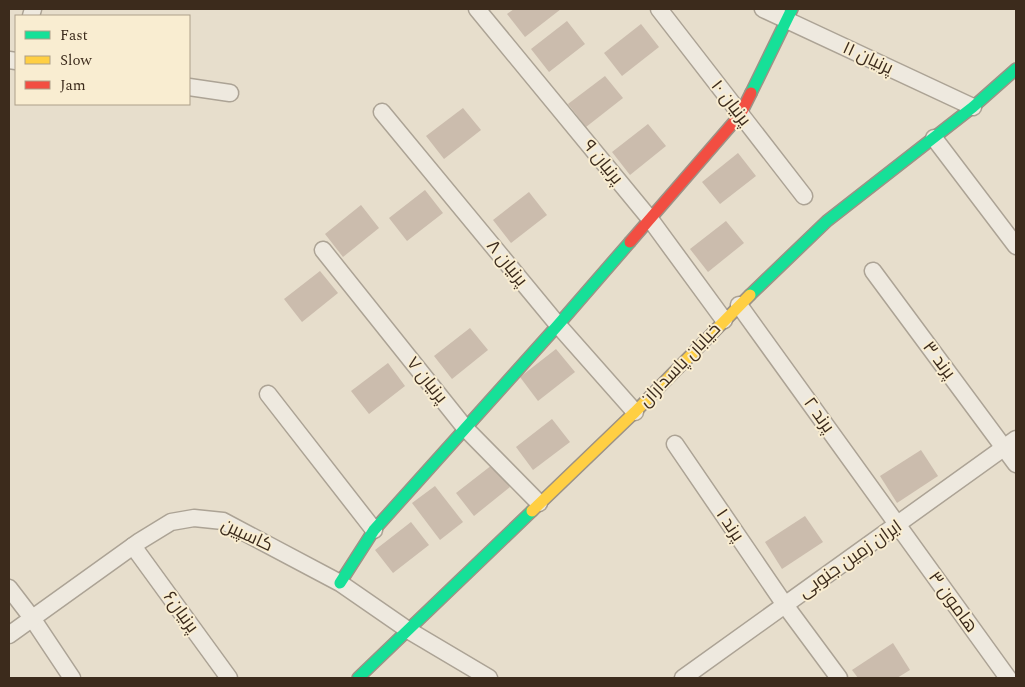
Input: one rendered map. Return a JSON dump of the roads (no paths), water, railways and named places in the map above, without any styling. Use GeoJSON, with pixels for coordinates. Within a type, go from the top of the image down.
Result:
{"type":"FeatureCollection","features":[{"type":"Feature","properties":{"kind":"street","name":"پرنیان ۹"},"geometry":{"type":"LineString","coordinates":[[476,9],[650,220],[724,320]]}},
{"type":"Feature","properties":{"kind":"street","name":"پرنیان ۱۰"},"geometry":{"type":"LineString","coordinates":[[659,9],[804,196]]}},
{"type":"Feature","properties":{"kind":"street","name":"پرنیان ۱۱"},"geometry":{"type":"LineString","coordinates":[[763,9],[790,14],[974,107]]}},
{"type":"Feature","properties":{"kind":"street"},"geometry":{"type":"LineString","coordinates":[[340,583],[374,530],[558,326],[740,115],[790,14]]}},
{"type":"Feature","properties":{"kind":"street","name":"خیابان پاسداران"},"geometry":{"type":"LineString","coordinates":[[358,678],[635,412],[739,305],[828,221],[974,107],[1016,69]]}},
{"type":"Feature","properties":{"kind":"street"},"geometry":{"type":"LineString","coordinates":[[190,87],[230,93]]}},
{"type":"Feature","properties":{"kind":"street","name":"پرنیان ۸"},"geometry":{"type":"LineString","coordinates":[[382,112],[558,326],[635,412]]}},
{"type":"Feature","properties":{"kind":"street"},"geometry":{"type":"LineString","coordinates":[[934,138],[1016,246]]}},
{"type":"Feature","properties":{"kind":"street","name":"پرنیان ۷"},"geometry":{"type":"LineString","coordinates":[[323,250],[466,429],[539,503]]}},
{"type":"Feature","properties":{"kind":"street","name":"پرند ۳"},"geometry":{"type":"LineString","coordinates":[[873,271],[1010,443],[1016,464]]}},
{"type":"Feature","properties":{"kind":"street","name":"پرند ۲"},"geometry":{"type":"LineString","coordinates":[[739,305],[898,525]]}},
{"type":"Feature","properties":{"kind":"street"},"geometry":{"type":"LineString","coordinates":[[268,394],[374,530]]}},
{"type":"Feature","properties":{"kind":"street","name":"ایران زمین جنوبی"},"geometry":{"type":"LineString","coordinates":[[683,678],[1010,443]]}},
{"type":"Feature","properties":{"kind":"street","name":"پرند ۱"},"geometry":{"type":"LineString","coordinates":[[675,444],[785,605],[839,678]]}},
{"type":"Feature","properties":{"kind":"street","name":"کاسپین"},"geometry":{"type":"LineString","coordinates":[[9,635],[133,546],[170,522],[194,518],[223,521],[340,583],[408,630],[489,678]]}},
{"type":"Feature","properties":{"kind":"street","name":"هامون ۳"},"geometry":{"type":"LineString","coordinates":[[898,525],[1008,678]]}},
{"type":"Feature","properties":{"kind":"street","name":"پرنیان۶"},"geometry":{"type":"LineString","coordinates":[[133,546],[229,678]]}},
{"type":"Feature","properties":{"kind":"street"},"geometry":{"type":"LineString","coordinates":[[9,588],[32,618],[72,678]]}}]}
